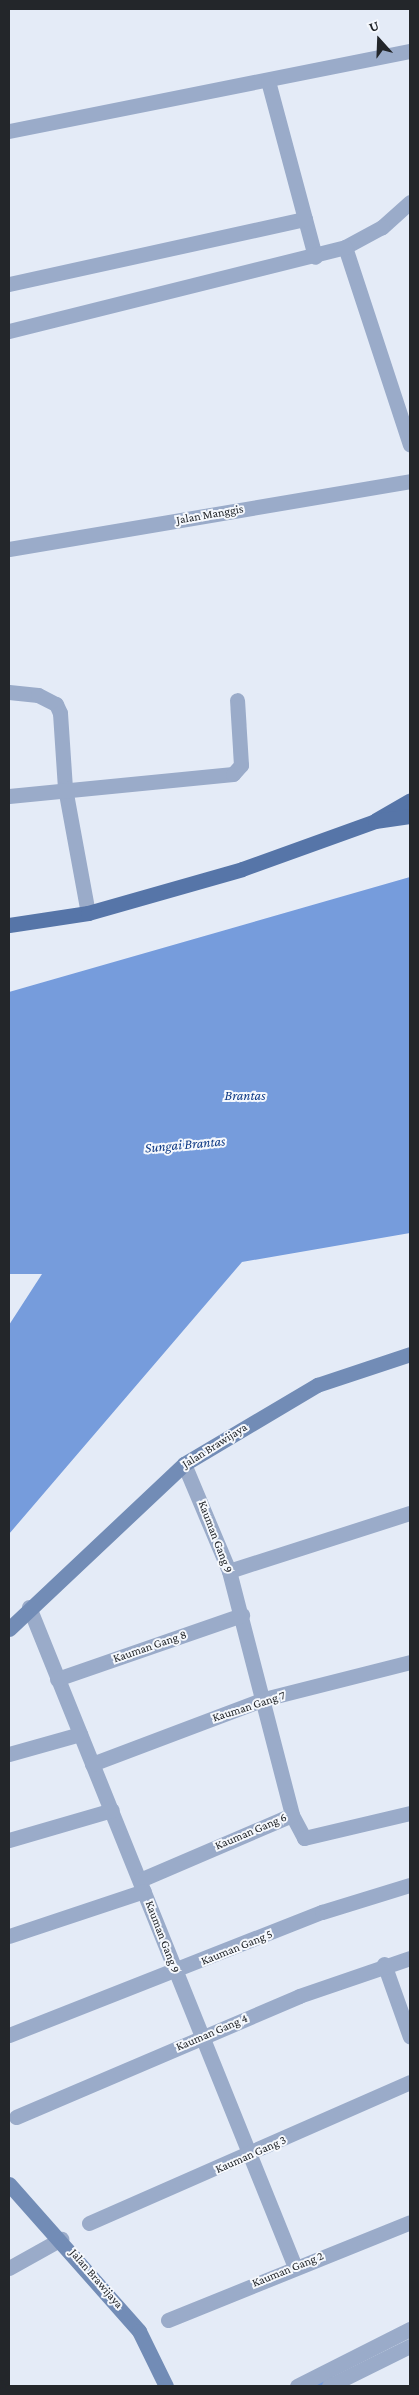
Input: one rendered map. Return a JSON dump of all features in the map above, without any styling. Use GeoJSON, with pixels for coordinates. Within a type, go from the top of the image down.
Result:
{"type":"FeatureCollection","features":[{"type":"Feature","properties":{"kind":"main road"},"geometry":{"type":"LineString","coordinates":[[9,925],[88,913],[242,869],[375,821],[410,800]]}},
{"type":"Feature","properties":{"kind":"main road"},"geometry":{"type":"LineString","coordinates":[[375,821],[410,816]]}},
{"type":"Feature","properties":{"kind":"main road","name":"Jalan Brawijaya"},"geometry":{"type":"LineString","coordinates":[[9,1629],[29,1606],[184,1464],[316,1385],[410,1356]]}},
{"type":"Feature","properties":{"kind":"main road","name":"Jalan Brawijaya"},"geometry":{"type":"LineString","coordinates":[[9,2184],[61,2239],[140,2331],[166,2386]]}},
{"type":"Feature","properties":{"kind":"street"},"geometry":{"type":"LineString","coordinates":[[9,131],[268,81],[410,51]]}},
{"type":"Feature","properties":{"kind":"street"},"geometry":{"type":"LineString","coordinates":[[268,81],[315,256]]}},
{"type":"Feature","properties":{"kind":"street"},"geometry":{"type":"LineString","coordinates":[[9,331],[345,247],[382,228],[410,202]]}},
{"type":"Feature","properties":{"kind":"street"},"geometry":{"type":"LineString","coordinates":[[9,284],[305,219]]}},
{"type":"Feature","properties":{"kind":"street"},"geometry":{"type":"LineString","coordinates":[[345,247],[410,445]]}},
{"type":"Feature","properties":{"kind":"street","name":"Jalan Manggis"},"geometry":{"type":"LineString","coordinates":[[9,549],[410,481]]}},
{"type":"Feature","properties":{"kind":"street"},"geometry":{"type":"LineString","coordinates":[[9,692],[38,695],[56,704],[65,788],[88,913]]}},
{"type":"Feature","properties":{"kind":"street"},"geometry":{"type":"LineString","coordinates":[[9,796],[65,788],[236,773],[241,765],[237,700]]}},
{"type":"Feature","properties":{"kind":"street","name":"Kauman Gang 9"},"geometry":{"type":"LineString","coordinates":[[184,1464],[229,1571],[242,1615],[292,1814]]}},
{"type":"Feature","properties":{"kind":"street"},"geometry":{"type":"LineString","coordinates":[[229,1571],[410,1513]]}},
{"type":"Feature","properties":{"kind":"street","name":"Kauman Gang 9"},"geometry":{"type":"LineString","coordinates":[[29,1606],[57,1679],[112,1810],[201,2038],[296,2267]]}},
{"type":"Feature","properties":{"kind":"street","name":"Kauman Gang 8"},"geometry":{"type":"LineString","coordinates":[[57,1679],[242,1615]]}},
{"type":"Feature","properties":{"kind":"street","name":"Kauman Gang 7"},"geometry":{"type":"LineString","coordinates":[[92,1764],[264,1700],[410,1662]]}},
{"type":"Feature","properties":{"kind":"street"},"geometry":{"type":"LineString","coordinates":[[9,1754],[80,1734]]}},
{"type":"Feature","properties":{"kind":"street"},"geometry":{"type":"LineString","coordinates":[[9,1840],[112,1810]]}},
{"type":"Feature","properties":{"kind":"street","name":"Kauman Gang 6"},"geometry":{"type":"LineString","coordinates":[[9,1936],[142,1886],[292,1814],[304,1838],[314,1839],[410,1813]]}},
{"type":"Feature","properties":{"kind":"street","name":"Kauman Gang 5"},"geometry":{"type":"LineString","coordinates":[[9,2035],[176,1973],[328,1910],[410,1885]]}},
{"type":"Feature","properties":{"kind":"street","name":"Kauman Gang 4"},"geometry":{"type":"LineString","coordinates":[[16,2117],[201,2038],[384,1964],[410,1958]]}},
{"type":"Feature","properties":{"kind":"street"},"geometry":{"type":"LineString","coordinates":[[384,1964],[410,2037]]}},
{"type":"Feature","properties":{"kind":"street","name":"Kauman Gang 3"},"geometry":{"type":"LineString","coordinates":[[89,2223],[249,2156],[410,2082]]}},
{"type":"Feature","properties":{"kind":"street","name":"Kauman Gang 2"},"geometry":{"type":"LineString","coordinates":[[168,2320],[410,2222]]}},
{"type":"Feature","properties":{"kind":"street"},"geometry":{"type":"LineString","coordinates":[[9,2268],[61,2239]]}},
{"type":"Feature","properties":{"kind":"street"},"geometry":{"type":"LineString","coordinates":[[297,2386],[409,2338]]}},
{"type":"Feature","properties":{"kind":"street"},"geometry":{"type":"LineString","coordinates":[[329,2386],[409,2338]]}},
{"type":"Feature","properties":{"kind":"water","name":"Brantas"},"geometry":{"type":"Polygon","coordinates":[[[410,877],[410,1233],[242,1262],[9,1534],[9,1325],[42,1274],[9,1274],[9,992],[410,877]]]}},
{"type":"Feature","properties":{"kind":"waterway"},"geometry":{"type":"LineString","coordinates":[[315,2386],[329,2379]]}},
{"type":"Feature","properties":{"kind":"water label","name":"Sungai Brantas"},"geometry":{"type":"Point","coordinates":[185,1144]}}]}
